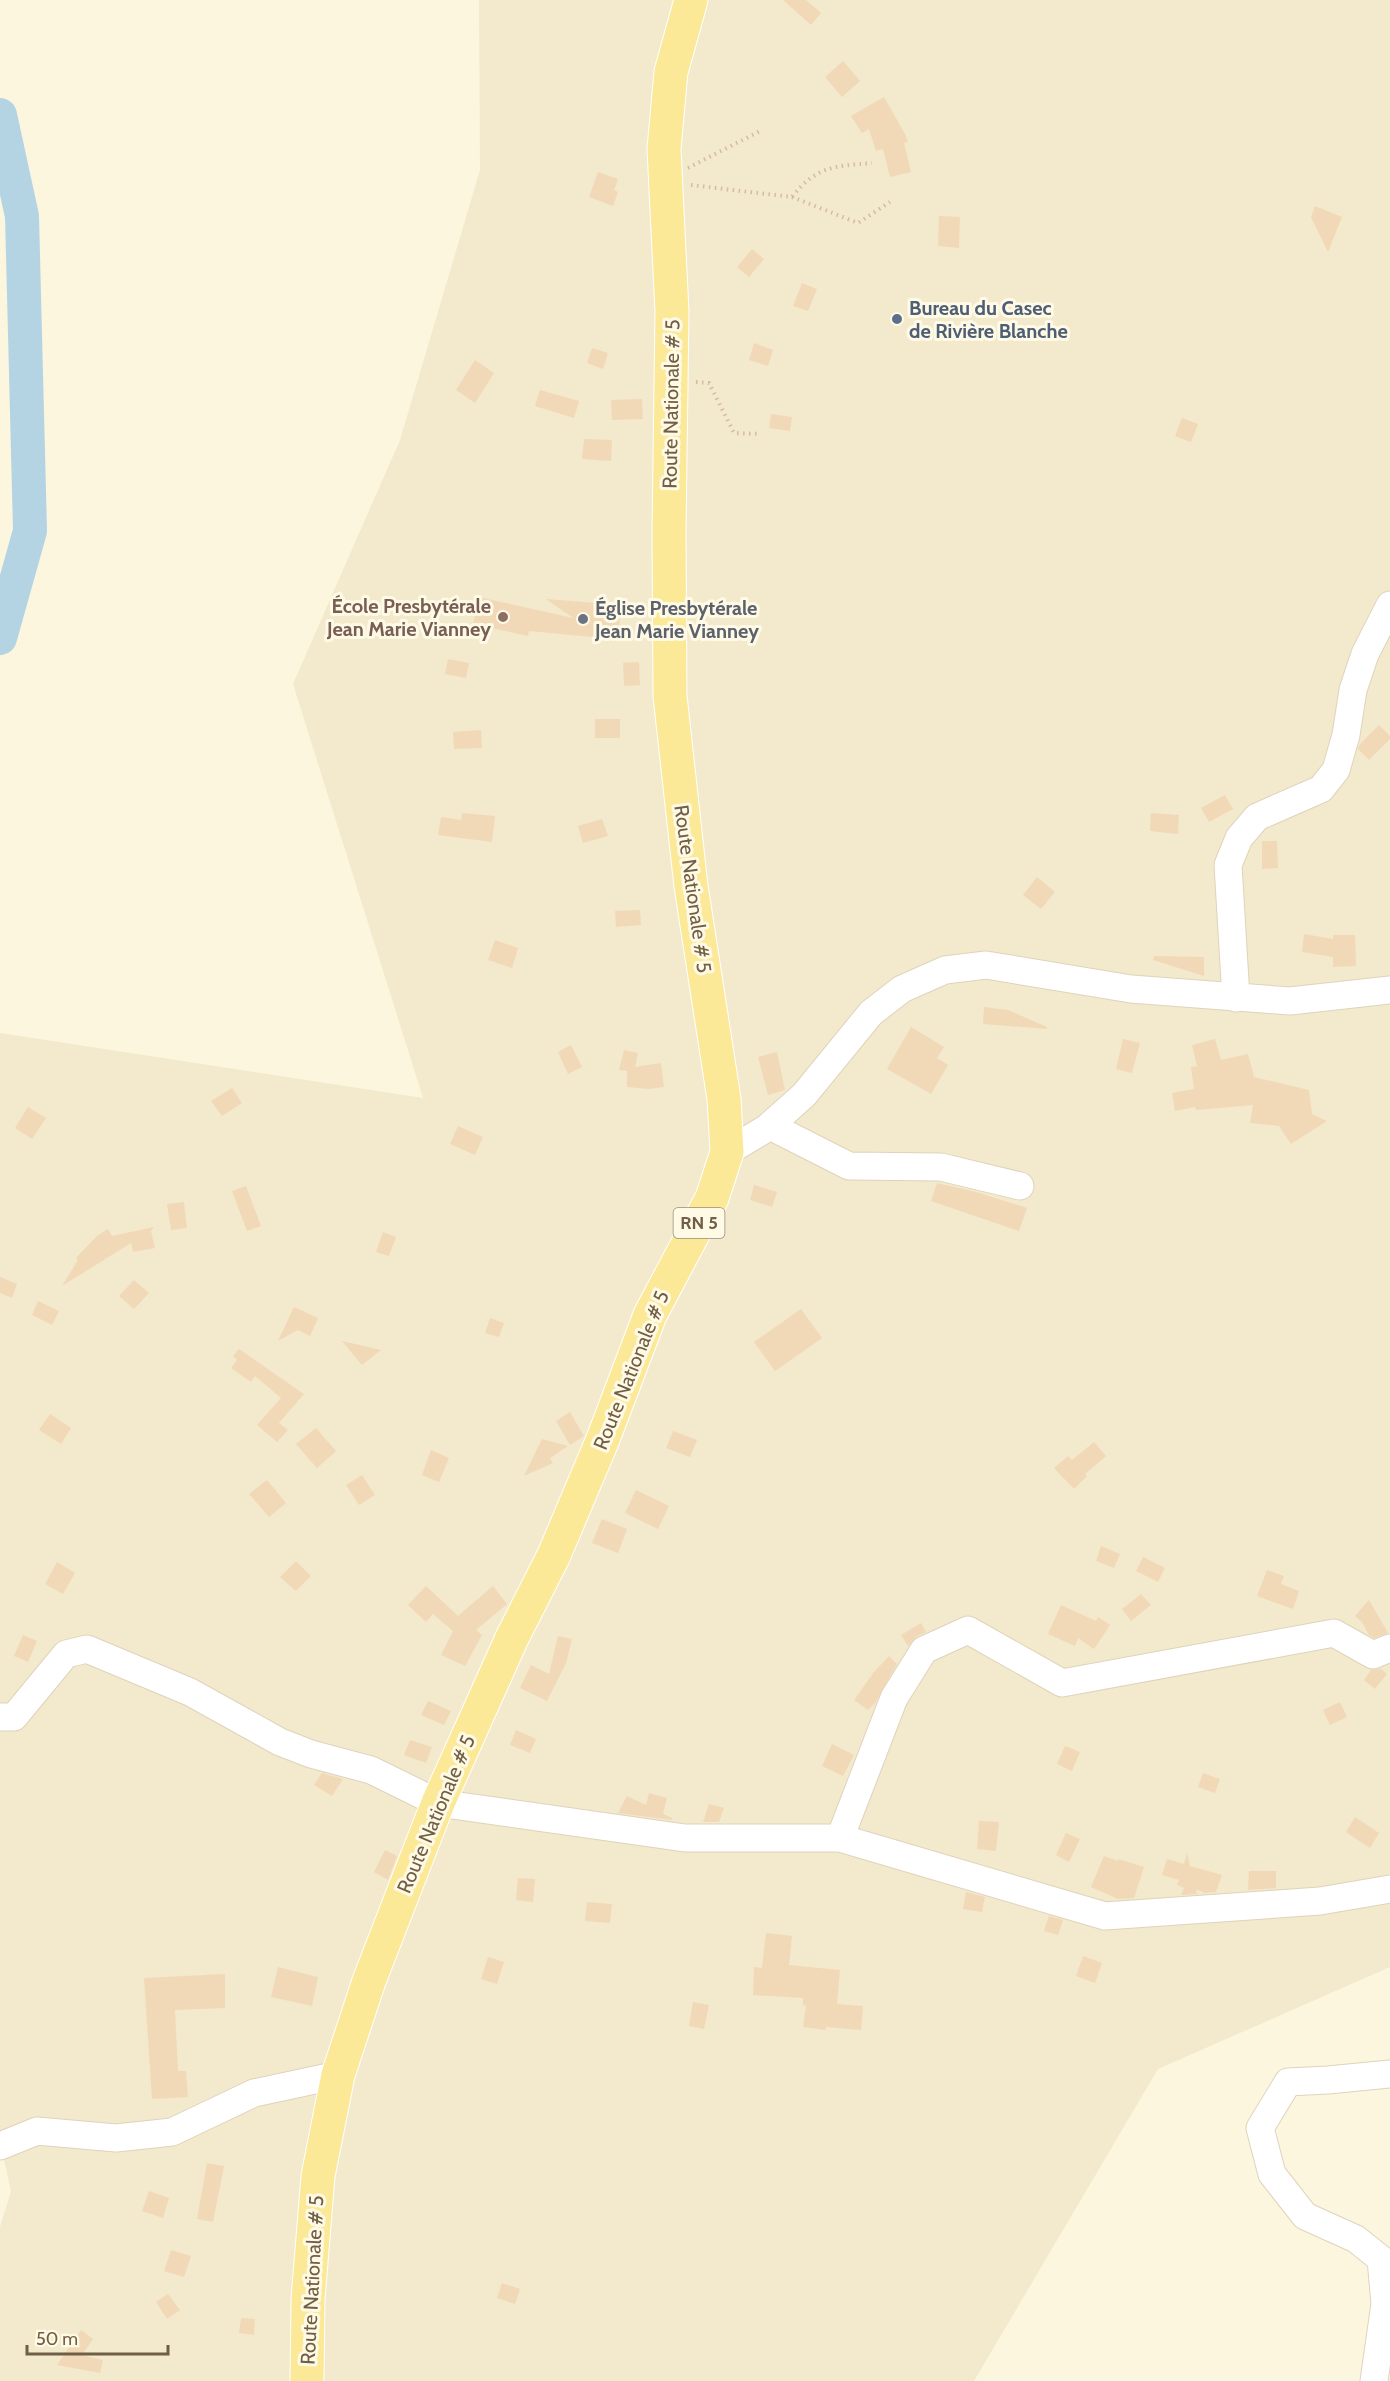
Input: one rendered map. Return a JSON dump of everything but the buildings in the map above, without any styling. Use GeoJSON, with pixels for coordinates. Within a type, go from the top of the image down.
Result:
{"type":"FeatureCollection","features":[{"type":"Feature","properties":{"kind":"main road","name":"Route Nationale # 5"},"geometry":{"type":"LineString","coordinates":[[307,2381],[308,2299],[318,2176],[338,2074],[369,1981],[438,1803],[512,1638],[554,1556],[603,1439],[650,1315],[712,1197],[727,1152],[724,1099],[691,886],[670,696],[672,312],[664,149],[671,72],[691,0]]}},
{"type":"Feature","properties":{"kind":"street"},"geometry":{"type":"LineString","coordinates":[[1236,998],[1228,865],[1239,838],[1257,817],[1320,789],[1336,770],[1346,735],[1353,690],[1365,654],[1390,605]]}},
{"type":"Feature","properties":{"kind":"street"},"geometry":{"type":"LineString","coordinates":[[727,1152],[770,1126],[804,1095],[871,1012],[902,989],[945,970],[987,965],[1131,989],[1290,1001],[1390,990]]}},
{"type":"Feature","properties":{"kind":"street"},"geometry":{"type":"LineString","coordinates":[[770,1126],[849,1166],[941,1167],[1020,1186]]}},
{"type":"Feature","properties":{"kind":"street"},"geometry":{"type":"LineString","coordinates":[[840,1838],[894,1698],[924,1650],[968,1630],[1062,1683],[1334,1633],[1373,1654],[1390,1648]]}},
{"type":"Feature","properties":{"kind":"street"},"geometry":{"type":"LineString","coordinates":[[0,1717],[14,1717],[66,1654],[87,1649],[190,1692],[280,1742],[311,1754],[371,1770],[438,1803],[685,1838],[840,1838],[1106,1916],[1320,1900],[1390,1889]]}},
{"type":"Feature","properties":{"kind":"street"},"geometry":{"type":"LineString","coordinates":[[0,2146],[37,2131],[116,2138],[172,2132],[254,2093],[338,2074]]}},
{"type":"Feature","properties":{"kind":"street"},"geometry":{"type":"LineString","coordinates":[[1374,2381],[1385,2304],[1381,2259],[1356,2239],[1305,2216],[1272,2174],[1260,2128],[1288,2082],[1390,2074]]}},
{"type":"Feature","properties":{"kind":"path"},"geometry":{"type":"LineString","coordinates":[[666,181],[762,130]]}},
{"type":"Feature","properties":{"kind":"path"},"geometry":{"type":"LineString","coordinates":[[792,197],[804,181],[834,166],[872,163]]}},
{"type":"Feature","properties":{"kind":"path"},"geometry":{"type":"LineString","coordinates":[[666,181],[792,197],[858,223],[890,202]]}},
{"type":"Feature","properties":{"kind":"path"},"geometry":{"type":"LineString","coordinates":[[671,381],[709,383],[734,433],[760,434]]}},
{"type":"Feature","properties":{"kind":"shaded area"},"geometry":{"type":"Polygon","coordinates":[[[479,0],[1390,0],[1390,1967],[1158,2069],[974,2381],[0,2381],[0,2227],[11,2191],[0,2142],[0,1033],[423,1098],[293,684],[400,440],[480,170],[479,0]]]}},
{"type":"Feature","properties":{"kind":"waterway"},"geometry":{"type":"LineString","coordinates":[[0,115],[22,216],[30,531],[0,638]]}},
{"type":"Feature","properties":{"kind":"place","name":"Bureau du Casec de Rivière Blanche"},"geometry":{"type":"Point","coordinates":[897,319]}},
{"type":"Feature","properties":{"kind":"place","name":"École Presbytérale Jean Marie Vianney"},"geometry":{"type":"Point","coordinates":[503,617]}},
{"type":"Feature","properties":{"kind":"place","name":"Église Presbytérale Jean Marie Vianney"},"geometry":{"type":"Point","coordinates":[583,619]}}]}
